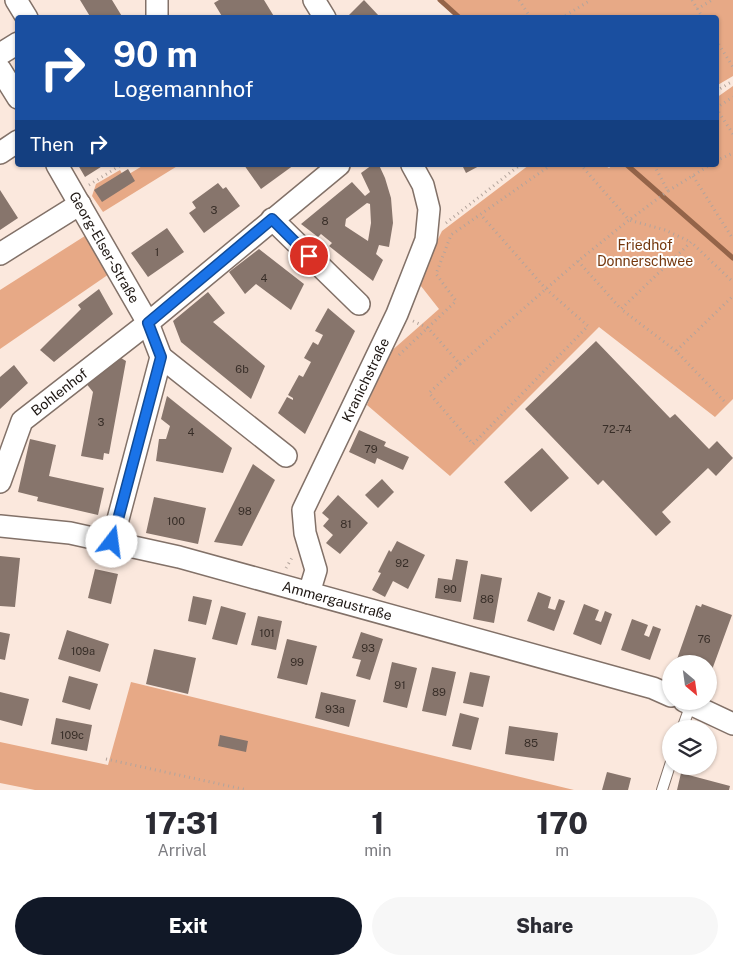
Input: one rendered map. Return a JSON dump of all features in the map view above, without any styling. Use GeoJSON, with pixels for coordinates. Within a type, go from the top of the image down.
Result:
{"type":"FeatureCollection","features":[{"type":"Feature","properties":{"kind":"street"},"geometry":{"type":"LineString","coordinates":[[16,0],[25,15]]}},
{"type":"Feature","properties":{"kind":"street"},"geometry":{"type":"LineString","coordinates":[[157,0],[157,15]]}},
{"type":"Feature","properties":{"kind":"street"},"geometry":{"type":"LineString","coordinates":[[314,0],[323,15]]}},
{"type":"Feature","properties":{"kind":"street"},"geometry":{"type":"LineString","coordinates":[[0,54],[15,45]]}},
{"type":"Feature","properties":{"kind":"street"},"geometry":{"type":"LineString","coordinates":[[0,69],[15,93]]}},
{"type":"Feature","properties":{"kind":"street"},"geometry":{"type":"LineString","coordinates":[[0,152],[15,143]]}},
{"type":"Feature","properties":{"kind":"street","name":"Georg-Elser-Straße"},"geometry":{"type":"LineString","coordinates":[[58,167],[148,323],[161,357]]}},
{"type":"Feature","properties":{"kind":"street","name":"Bohlenhof"},"geometry":{"type":"LineString","coordinates":[[0,482],[22,421],[148,323],[337,167]]}},
{"type":"Feature","properties":{"kind":"street","name":"Kranichstraße"},"geometry":{"type":"LineString","coordinates":[[309,593],[316,570],[305,533],[303,510],[397,314],[426,240],[429,209],[423,185],[413,167]]}},
{"type":"Feature","properties":{"kind":"street"},"geometry":{"type":"LineString","coordinates":[[0,254],[77,199]]}},
{"type":"Feature","properties":{"kind":"street"},"geometry":{"type":"LineString","coordinates":[[272,219],[359,304]]}},
{"type":"Feature","properties":{"kind":"street"},"geometry":{"type":"LineString","coordinates":[[112,542],[161,357],[286,456]]}},
{"type":"Feature","properties":{"kind":"street","name":"Ammergaustraße"},"geometry":{"type":"LineString","coordinates":[[0,526],[70,534],[178,556],[662,692]]}},
{"type":"Feature","properties":{"kind":"street"},"geometry":{"type":"LineString","coordinates":[[703,710],[733,724]]}},
{"type":"Feature","properties":{"kind":"lane"},"geometry":{"type":"LineString","coordinates":[[662,790],[667,775]]}},
{"type":"Feature","properties":{"kind":"path"},"geometry":{"type":"LineString","coordinates":[[519,0],[529,15]]}},
{"type":"Feature","properties":{"kind":"path"},"geometry":{"type":"LineString","coordinates":[[566,15],[591,0]]}},
{"type":"Feature","properties":{"kind":"path"},"geometry":{"type":"LineString","coordinates":[[692,0],[701,15]]}},
{"type":"Feature","properties":{"kind":"path"},"geometry":{"type":"LineString","coordinates":[[697,9],[712,0]]}},
{"type":"Feature","properties":{"kind":"path"},"geometry":{"type":"LineString","coordinates":[[719,45],[733,67]]}},
{"type":"Feature","properties":{"kind":"path"},"geometry":{"type":"LineString","coordinates":[[719,89],[733,81]]}},
{"type":"Feature","properties":{"kind":"path"},"geometry":{"type":"LineString","coordinates":[[719,106],[733,97]]}},
{"type":"Feature","properties":{"kind":"path"},"geometry":{"type":"LineString","coordinates":[[719,113],[733,134]]}},
{"type":"Feature","properties":{"kind":"path"},"geometry":{"type":"LineString","coordinates":[[719,160],[733,153]]}},
{"type":"Feature","properties":{"kind":"path"},"geometry":{"type":"LineString","coordinates":[[77,199],[117,167]]}},
{"type":"Feature","properties":{"kind":"path"},"geometry":{"type":"LineString","coordinates":[[428,228],[442,226],[517,167]]}},
{"type":"Feature","properties":{"kind":"path"},"geometry":{"type":"LineString","coordinates":[[396,358],[456,301],[436,274],[452,236],[548,167]]}},
{"type":"Feature","properties":{"kind":"path"},"geometry":{"type":"LineString","coordinates":[[583,167],[629,220],[665,230],[691,242],[733,282]]}},
{"type":"Feature","properties":{"kind":"path"},"geometry":{"type":"LineString","coordinates":[[655,167],[668,191]]}},
{"type":"Feature","properties":{"kind":"path"},"geometry":{"type":"LineString","coordinates":[[481,215],[546,289],[588,326],[473,444],[429,393],[460,364],[546,289],[578,261],[653,200],[707,167]]}},
{"type":"Feature","properties":{"kind":"path"},"geometry":{"type":"LineString","coordinates":[[693,176],[733,239]]}},
{"type":"Feature","properties":{"kind":"path"},"geometry":{"type":"LineString","coordinates":[[621,309],[691,242]]}},
{"type":"Feature","properties":{"kind":"path"},"geometry":{"type":"LineString","coordinates":[[578,261],[621,309],[676,350],[724,401]]}},
{"type":"Feature","properties":{"kind":"path"},"geometry":{"type":"LineString","coordinates":[[676,350],[733,296]]}},
{"type":"Feature","properties":{"kind":"path"},"geometry":{"type":"LineString","coordinates":[[397,314],[428,328],[460,364]]}},
{"type":"Feature","properties":{"kind":"path"},"geometry":{"type":"LineString","coordinates":[[106,759],[247,790]]}},
{"type":"Feature","properties":{"kind":"green space"},"geometry":{"type":"Polygon","coordinates":[[[443,0],[733,0],[733,76],[719,84],[719,15],[460,15],[443,0]]]}},
{"type":"Feature","properties":{"kind":"green space","name":"Friedhof Donnerschwee"},"geometry":{"type":"Polygon","coordinates":[[[733,86],[733,399],[715,417],[599,327],[450,476],[367,405],[389,353],[439,309],[417,281],[442,231],[526,167],[719,167],[719,96],[733,86]]]}},
{"type":"Feature","properties":{"kind":"green space"},"geometry":{"type":"Polygon","coordinates":[[[141,167],[176,167],[103,212],[92,196],[96,184],[120,170],[124,177],[141,167]]]}},
{"type":"Feature","properties":{"kind":"green space"},"geometry":{"type":"Polygon","coordinates":[[[88,234],[112,272],[0,349],[0,290],[88,234]]]}},
{"type":"Feature","properties":{"kind":"green space"},"geometry":{"type":"Polygon","coordinates":[[[131,682],[574,790],[35,790],[0,783],[0,742],[108,765],[131,682]]]}},
{"type":"Feature","properties":{"kind":"building"},"geometry":{"type":"Polygon","coordinates":[[[80,0],[112,0],[121,15],[89,15],[80,0]]]}},
{"type":"Feature","properties":{"kind":"building"},"geometry":{"type":"Polygon","coordinates":[[[219,0],[264,0],[273,15],[221,15],[214,3],[219,0]]]}},
{"type":"Feature","properties":{"kind":"building"},"geometry":{"type":"Polygon","coordinates":[[[364,0],[378,15],[349,15],[364,0]]]}},
{"type":"Feature","properties":{"kind":"building"},"geometry":{"type":"Polygon","coordinates":[[[79,167],[101,167],[85,177],[79,167]]]}},
{"type":"Feature","properties":{"kind":"building"},"geometry":{"type":"Polygon","coordinates":[[[245,167],[291,167],[261,189],[245,167]]]}},
{"type":"Feature","properties":{"kind":"building"},"geometry":{"type":"Polygon","coordinates":[[[369,167],[380,167],[391,198],[393,223],[389,247],[379,245],[376,254],[383,260],[373,281],[329,246],[332,243],[321,234],[318,237],[301,224],[352,182],[365,196],[370,192],[361,173],[369,167]],[[367,203],[346,219],[345,226],[368,241],[371,223],[370,204],[367,203]]]}},
{"type":"Feature","properties":{"kind":"building"},"geometry":{"type":"Polygon","coordinates":[[[463,167],[477,167],[466,173],[463,167]]]}},
{"type":"Feature","properties":{"kind":"building"},"geometry":{"type":"Polygon","coordinates":[[[128,169],[135,181],[102,202],[94,190],[128,169]]]}},
{"type":"Feature","properties":{"kind":"building"},"geometry":{"type":"Polygon","coordinates":[[[218,183],[223,189],[226,187],[240,206],[204,233],[189,213],[196,208],[192,202],[218,183]]]}},
{"type":"Feature","properties":{"kind":"building"},"geometry":{"type":"Polygon","coordinates":[[[0,190],[18,218],[0,230],[0,190]]]}},
{"type":"Feature","properties":{"kind":"building"},"geometry":{"type":"Polygon","coordinates":[[[167,228],[184,252],[148,277],[131,253],[167,228]]]}},
{"type":"Feature","properties":{"kind":"building"},"geometry":{"type":"Polygon","coordinates":[[[259,249],[304,284],[291,310],[256,284],[245,294],[229,272],[259,249]]]}},
{"type":"Feature","properties":{"kind":"building"},"geometry":{"type":"Polygon","coordinates":[[[99,289],[113,314],[54,362],[40,350],[81,309],[78,305],[99,289]]]}},
{"type":"Feature","properties":{"kind":"building"},"geometry":{"type":"Polygon","coordinates":[[[208,292],[225,313],[213,322],[265,366],[251,399],[181,342],[173,321],[208,292]]]}},
{"type":"Feature","properties":{"kind":"building"},"geometry":{"type":"Polygon","coordinates":[[[328,308],[355,331],[305,434],[278,413],[287,397],[293,400],[288,395],[299,375],[303,377],[311,362],[304,358],[313,342],[318,345],[323,335],[315,331],[328,308]]]}},
{"type":"Feature","properties":{"kind":"building"},"geometry":{"type":"Polygon","coordinates":[[[596,341],[670,418],[675,414],[709,449],[717,441],[733,458],[716,476],[708,468],[662,512],[671,522],[656,536],[603,480],[598,485],[525,409],[596,341]]]}},
{"type":"Feature","properties":{"kind":"building"},"geometry":{"type":"Polygon","coordinates":[[[116,355],[126,361],[109,454],[104,453],[103,460],[81,456],[93,392],[85,382],[116,355]]]}},
{"type":"Feature","properties":{"kind":"building"},"geometry":{"type":"Polygon","coordinates":[[[14,365],[28,383],[0,409],[0,377],[14,365]]]}},
{"type":"Feature","properties":{"kind":"building"},"geometry":{"type":"Polygon","coordinates":[[[167,396],[232,448],[223,473],[156,461],[159,439],[166,439],[170,426],[161,419],[167,396]]]}},
{"type":"Feature","properties":{"kind":"building"},"geometry":{"type":"Polygon","coordinates":[[[359,430],[386,442],[384,446],[409,457],[403,470],[377,458],[375,464],[349,452],[359,430]]]}},
{"type":"Feature","properties":{"kind":"building"},"geometry":{"type":"Polygon","coordinates":[[[30,439],[56,445],[49,476],[104,488],[98,515],[37,501],[38,497],[18,492],[30,439]]]}},
{"type":"Feature","properties":{"kind":"building"},"geometry":{"type":"Polygon","coordinates":[[[542,448],[569,478],[531,512],[504,482],[542,448]]]}},
{"type":"Feature","properties":{"kind":"building"},"geometry":{"type":"Polygon","coordinates":[[[253,464],[275,480],[242,546],[214,542],[253,464]]]}},
{"type":"Feature","properties":{"kind":"building"},"geometry":{"type":"Polygon","coordinates":[[[382,479],[394,492],[378,508],[365,495],[382,479]]]}},
{"type":"Feature","properties":{"kind":"building"},"geometry":{"type":"Polygon","coordinates":[[[338,495],[368,523],[340,554],[326,543],[333,535],[323,526],[329,519],[322,513],[338,495]]]}},
{"type":"Feature","properties":{"kind":"building"},"geometry":{"type":"Polygon","coordinates":[[[154,497],[206,508],[198,544],[146,533],[154,497]]]}},
{"type":"Feature","properties":{"kind":"building"},"geometry":{"type":"Polygon","coordinates":[[[397,541],[425,555],[408,589],[393,581],[385,597],[372,590],[381,573],[378,572],[389,550],[391,552],[397,541]]]}},
{"type":"Feature","properties":{"kind":"building"},"geometry":{"type":"Polygon","coordinates":[[[0,556],[20,558],[15,607],[0,606],[0,556]]]}},
{"type":"Feature","properties":{"kind":"building"},"geometry":{"type":"Polygon","coordinates":[[[456,559],[468,561],[461,602],[435,598],[438,578],[452,580],[456,559]]]}},
{"type":"Feature","properties":{"kind":"building"},"geometry":{"type":"Polygon","coordinates":[[[95,569],[118,574],[111,604],[88,598],[95,569]]]}},
{"type":"Feature","properties":{"kind":"building"},"geometry":{"type":"Polygon","coordinates":[[[481,574],[502,578],[494,623],[473,619],[481,574]]]}},
{"type":"Feature","properties":{"kind":"building"},"geometry":{"type":"Polygon","coordinates":[[[538,592],[551,597],[548,608],[555,610],[559,599],[565,601],[554,631],[527,621],[538,592]]]}},
{"type":"Feature","properties":{"kind":"building"},"geometry":{"type":"Polygon","coordinates":[[[193,596],[212,600],[206,625],[188,621],[193,596]]]}},
{"type":"Feature","properties":{"kind":"building"},"geometry":{"type":"Polygon","coordinates":[[[584,604],[599,610],[595,620],[601,622],[605,611],[612,614],[601,645],[573,634],[584,604]]]}},
{"type":"Feature","properties":{"kind":"building"},"geometry":{"type":"Polygon","coordinates":[[[702,604],[732,615],[717,655],[678,655],[696,605],[701,607],[702,604]]]}},
{"type":"Feature","properties":{"kind":"building"},"geometry":{"type":"Polygon","coordinates":[[[221,606],[246,613],[237,645],[212,639],[221,606]]]}},
{"type":"Feature","properties":{"kind":"building"},"geometry":{"type":"Polygon","coordinates":[[[258,616],[282,621],[276,650],[251,645],[258,616]]]}},
{"type":"Feature","properties":{"kind":"building"},"geometry":{"type":"Polygon","coordinates":[[[632,619],[648,625],[644,635],[649,637],[653,626],[661,629],[650,660],[621,650],[632,619]]]}},
{"type":"Feature","properties":{"kind":"building"},"geometry":{"type":"Polygon","coordinates":[[[67,630],[109,644],[100,672],[58,659],[67,630]]]}},
{"type":"Feature","properties":{"kind":"building"},"geometry":{"type":"Polygon","coordinates":[[[0,632],[10,634],[5,660],[0,659],[0,632]]]}},
{"type":"Feature","properties":{"kind":"building"},"geometry":{"type":"Polygon","coordinates":[[[361,632],[383,639],[370,680],[356,676],[361,660],[352,658],[361,632]]]}},
{"type":"Feature","properties":{"kind":"building"},"geometry":{"type":"Polygon","coordinates":[[[287,639],[317,646],[307,685],[277,678],[287,639]]]}},
{"type":"Feature","properties":{"kind":"building"},"geometry":{"type":"Polygon","coordinates":[[[154,649],[196,658],[188,694],[146,684],[154,649]]]}},
{"type":"Feature","properties":{"kind":"building"},"geometry":{"type":"Polygon","coordinates":[[[392,662],[417,668],[407,708],[383,702],[392,662]]]}},
{"type":"Feature","properties":{"kind":"building"},"geometry":{"type":"Polygon","coordinates":[[[432,667],[456,672],[446,716],[422,711],[432,667]]]}},
{"type":"Feature","properties":{"kind":"building"},"geometry":{"type":"Polygon","coordinates":[[[470,672],[490,676],[483,707],[463,703],[470,672]]]}},
{"type":"Feature","properties":{"kind":"building"},"geometry":{"type":"Polygon","coordinates":[[[69,676],[98,684],[90,710],[62,702],[69,676]]]}},
{"type":"Feature","properties":{"kind":"building"},"geometry":{"type":"Polygon","coordinates":[[[0,692],[29,699],[22,726],[0,720],[0,692]]]}},
{"type":"Feature","properties":{"kind":"building"},"geometry":{"type":"Polygon","coordinates":[[[321,692],[356,700],[349,727],[315,718],[321,692]]]}},
{"type":"Feature","properties":{"kind":"building"},"geometry":{"type":"Polygon","coordinates":[[[460,713],[479,718],[471,750],[452,746],[460,713]]]}},
{"type":"Feature","properties":{"kind":"building"},"geometry":{"type":"Polygon","coordinates":[[[56,718],[92,725],[87,751],[51,744],[56,718]]]}},
{"type":"Feature","properties":{"kind":"building"},"geometry":{"type":"Polygon","coordinates":[[[509,726],[558,733],[554,761],[505,754],[509,726]]]}},
{"type":"Feature","properties":{"kind":"building"},"geometry":{"type":"Polygon","coordinates":[[[220,735],[248,741],[246,752],[218,746],[220,735]]]}},
{"type":"Feature","properties":{"kind":"building"},"geometry":{"type":"Polygon","coordinates":[[[607,772],[631,778],[628,790],[602,790],[607,772]]]}},
{"type":"Feature","properties":{"kind":"building"},"geometry":{"type":"Polygon","coordinates":[[[681,775],[689,775],[730,786],[729,790],[677,790],[681,775]]]}},
{"type":"Feature","properties":{"kind":"waterway"},"geometry":{"type":"LineString","coordinates":[[440,0],[457,15]]}},
{"type":"Feature","properties":{"kind":"waterway"},"geometry":{"type":"LineString","coordinates":[[629,167],[733,258]]}},
{"type":"Feature","properties":{"kind":"route"},"geometry":{"type":"LineString","coordinates":[[112,542],[161,357],[148,323],[272,219],[309,256]]}}]}
